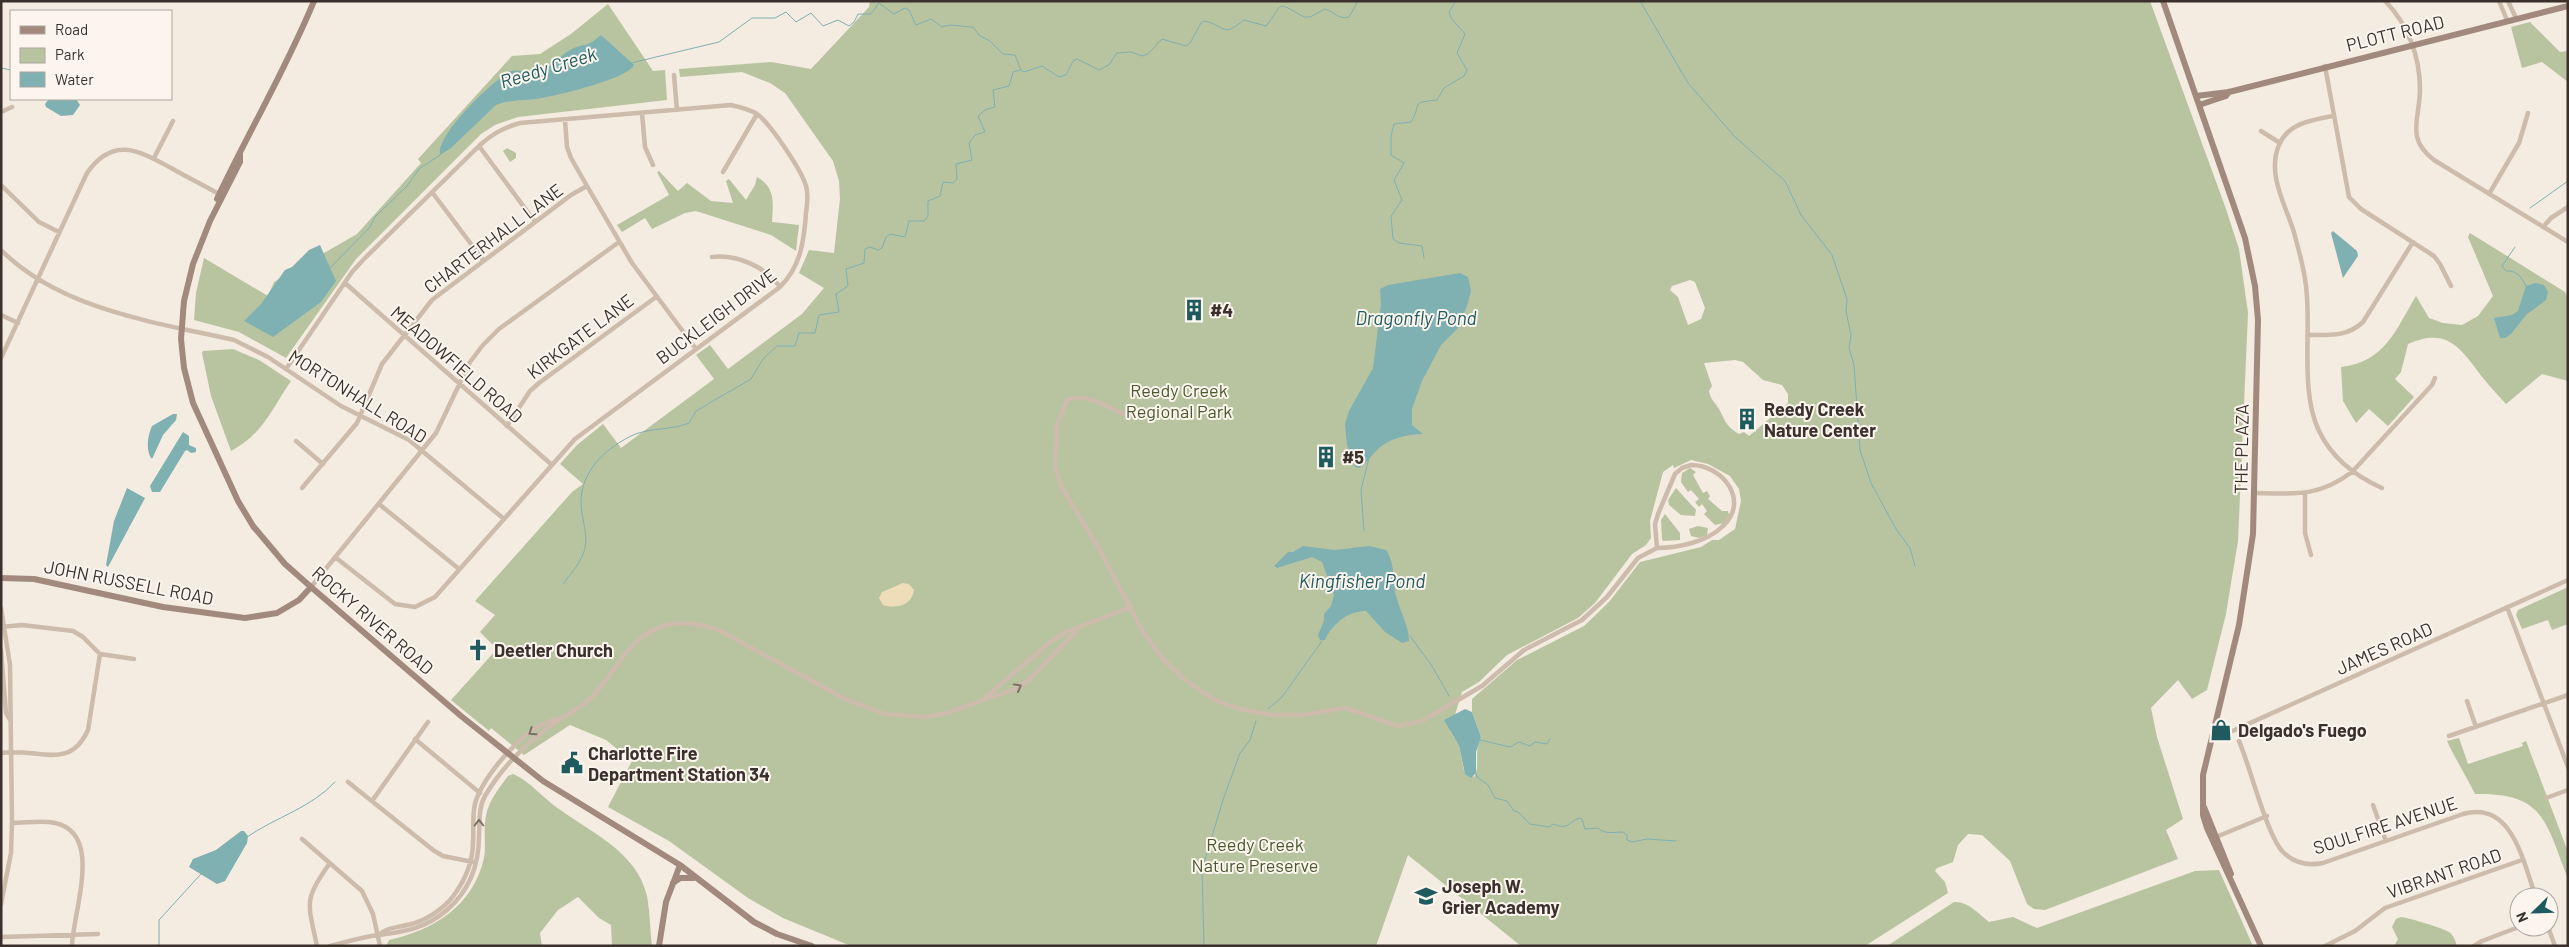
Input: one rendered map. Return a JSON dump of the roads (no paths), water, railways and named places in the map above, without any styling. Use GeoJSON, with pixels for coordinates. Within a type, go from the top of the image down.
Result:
{"type":"FeatureCollection","features":[{"type":"Feature","properties":{"kind":"street","name":"ROCKY RIVER ROAD"},"geometry":{"type":"LineString","coordinates":[[210,221],[211,212],[235,159],[240,154],[314,1]]}},
{"type":"Feature","properties":{"kind":"street","name":"THE PLAZA"},"geometry":{"type":"LineString","coordinates":[[2163,1],[2245,238],[2255,286],[2258,334],[2253,534],[2244,602],[2203,775],[2203,806],[2211,839],[2234,883],[2261,946]]}},
{"type":"Feature","properties":{"kind":"street"},"geometry":{"type":"LineString","coordinates":[[2385,1],[2403,23],[2412,44],[2420,90],[2415,129],[2419,144],[2434,160],[2568,242]]}},
{"type":"Feature","properties":{"kind":"street"},"geometry":{"type":"LineString","coordinates":[[2499,1],[2507,20]]}},
{"type":"Feature","properties":{"kind":"street"},"geometry":{"type":"LineString","coordinates":[[2508,1],[2516,18]]}},
{"type":"Feature","properties":{"kind":"street","name":"PLOTT ROAD"},"geometry":{"type":"LineString","coordinates":[[2196,96],[2229,92],[2325,66],[2568,6]]}},
{"type":"Feature","properties":{"kind":"street"},"geometry":{"type":"LineString","coordinates":[[2325,66],[2349,197],[2361,209],[2434,256],[2451,286]]}},
{"type":"Feature","properties":{"kind":"street"},"geometry":{"type":"LineString","coordinates":[[674,75],[677,110]]}},
{"type":"Feature","properties":{"kind":"street","name":"PLOTT ROAD"},"geometry":{"type":"LineString","coordinates":[[2199,105],[2226,96],[2229,92]]}},
{"type":"Feature","properties":{"kind":"street"},"geometry":{"type":"LineString","coordinates":[[286,369],[345,283],[364,259],[479,146],[492,134],[504,128],[520,123],[732,105],[757,114],[723,172]]}},
{"type":"Feature","properties":{"kind":"street"},"geometry":{"type":"LineString","coordinates":[[1,112],[12,107]]}},
{"type":"Feature","properties":{"kind":"street"},"geometry":{"type":"LineString","coordinates":[[642,113],[645,147],[653,165]]}},
{"type":"Feature","properties":{"kind":"street"},"geometry":{"type":"LineString","coordinates":[[2489,194],[2519,143],[2528,113]]}},
{"type":"Feature","properties":{"kind":"street","name":"BUCKLEIGH DRIVE"},"geometry":{"type":"LineString","coordinates":[[335,556],[390,601],[408,607],[421,605],[435,597],[575,439],[780,287],[789,278],[801,255],[805,230],[807,188],[800,170],[757,114]]}},
{"type":"Feature","properties":{"kind":"street"},"geometry":{"type":"LineString","coordinates":[[2333,116],[2301,123],[2292,128],[2280,142],[2274,165],[2275,177],[2300,256],[2308,300],[2308,387],[2314,417],[2328,446],[2352,472],[2382,488]]}},
{"type":"Feature","properties":{"kind":"street"},"geometry":{"type":"LineString","coordinates":[[565,120],[567,147],[571,158],[619,242],[656,297],[696,349]]}},
{"type":"Feature","properties":{"kind":"street"},"geometry":{"type":"LineString","coordinates":[[154,158],[173,122]]}},
{"type":"Feature","properties":{"kind":"street"},"geometry":{"type":"LineString","coordinates":[[2261,131],[2280,142]]}},
{"type":"Feature","properties":{"kind":"street"},"geometry":{"type":"LineString","coordinates":[[479,146],[535,222]]}},
{"type":"Feature","properties":{"kind":"street"},"geometry":{"type":"LineString","coordinates":[[1,358],[87,173],[95,161],[116,150],[131,149],[154,158],[220,194]]}},
{"type":"Feature","properties":{"kind":"street","name":"ROCKY RIVER ROAD"},"geometry":{"type":"LineString","coordinates":[[240,154],[240,162],[210,221],[187,282],[181,328],[184,368],[192,402],[238,501],[265,542],[311,586],[461,716],[514,758],[566,796],[642,840],[680,865],[754,922],[777,934],[812,946]]}},
{"type":"Feature","properties":{"kind":"street"},"geometry":{"type":"LineString","coordinates":[[1,185],[39,222],[59,232]]}},
{"type":"Feature","properties":{"kind":"street","name":"CHARTERHALL LANE"},"geometry":{"type":"LineString","coordinates":[[302,488],[361,416],[382,364],[440,292],[587,186]]}},
{"type":"Feature","properties":{"kind":"street"},"geometry":{"type":"LineString","coordinates":[[432,192],[483,260]]}},
{"type":"Feature","properties":{"kind":"street"},"geometry":{"type":"LineString","coordinates":[[2543,227],[2551,218],[2568,207]]}},
{"type":"Feature","properties":{"kind":"street","name":"JOHN RUSSELL ROAD"},"geometry":{"type":"LineString","coordinates":[[1,578],[34,579],[163,608],[245,618],[277,613],[298,600],[311,586],[422,450],[442,422],[470,362],[483,345],[499,329],[619,242]]}},
{"type":"Feature","properties":{"kind":"street"},"geometry":{"type":"LineString","coordinates":[[2309,335],[2339,335],[2360,326],[2413,242]]}},
{"type":"Feature","properties":{"kind":"street","name":"MORTONHALL ROAD"},"geometry":{"type":"LineString","coordinates":[[1,250],[23,270],[96,305],[243,343],[341,406],[398,434],[422,450],[504,519]]}},
{"type":"Feature","properties":{"kind":"street"},"geometry":{"type":"LineString","coordinates":[[712,257],[722,256],[758,266],[771,276],[780,287]]}},
{"type":"Feature","properties":{"kind":"street","name":"MEADOWFIELD ROAD"},"geometry":{"type":"LineString","coordinates":[[345,283],[552,465]]}},
{"type":"Feature","properties":{"kind":"street","name":"KIRKGATE LANE"},"geometry":{"type":"LineString","coordinates":[[508,426],[530,392],[539,383],[656,297]]}},
{"type":"Feature","properties":{"kind":"street"},"geometry":{"type":"LineString","coordinates":[[1,315],[18,323]]}},
{"type":"Feature","properties":{"kind":"street"},"geometry":{"type":"LineString","coordinates":[[2255,493],[2306,494],[2330,487],[2352,472],[2432,385],[2435,378]]}},
{"type":"Feature","properties":{"kind":"street"},"geometry":{"type":"LineString","coordinates":[[1124,414],[1087,398],[1075,397],[1068,400],[1057,425],[1056,466],[1060,486],[1098,547],[1142,630],[1162,658],[1185,680],[1215,700],[1236,708],[1271,715],[1302,715],[1346,708],[1398,726],[1407,726],[1422,721],[1482,686],[1524,650],[1582,620],[1607,598],[1638,558],[1657,548],[1667,548],[1699,540],[1724,526],[1730,516],[1732,494],[1727,482],[1719,473],[1709,467],[1695,465],[1682,468],[1675,474],[1655,524],[1657,548]]}},
{"type":"Feature","properties":{"kind":"street"},"geometry":{"type":"LineString","coordinates":[[296,441],[323,464]]}},
{"type":"Feature","properties":{"kind":"street"},"geometry":{"type":"LineString","coordinates":[[2306,494],[2305,534],[2311,555]]}},
{"type":"Feature","properties":{"kind":"street"},"geometry":{"type":"LineString","coordinates":[[378,504],[459,570]]}},
{"type":"Feature","properties":{"kind":"street","name":"JAMES ROAD"},"geometry":{"type":"LineString","coordinates":[[2211,737],[2219,737],[2568,580]]}},
{"type":"Feature","properties":{"kind":"street"},"geometry":{"type":"LineString","coordinates":[[973,704],[992,694],[1050,642],[1080,627],[1131,607]]}},
{"type":"Feature","properties":{"kind":"street"},"geometry":{"type":"LineString","coordinates":[[2507,607],[2568,767]]}},
{"type":"Feature","properties":{"kind":"street"},"geometry":{"type":"LineString","coordinates":[[1,608],[10,665],[12,713],[10,720],[11,853],[1,904]]}},
{"type":"Feature","properties":{"kind":"street"},"geometry":{"type":"LineString","coordinates":[[330,946],[378,935],[399,933],[430,922],[461,896],[471,881],[477,863],[480,813],[484,797],[514,758],[531,741],[589,700],[618,662],[640,638],[664,626],[684,622],[719,630],[848,700],[885,714],[927,717],[947,713],[1015,689],[1029,680],[1080,627]]}},
{"type":"Feature","properties":{"kind":"street"},"geometry":{"type":"LineString","coordinates":[[3,626],[22,625],[72,632],[83,637],[100,654],[134,659]]}},
{"type":"Feature","properties":{"kind":"street"},"geometry":{"type":"LineString","coordinates":[[1,650],[6,713],[10,720]]}},
{"type":"Feature","properties":{"kind":"street"},"geometry":{"type":"LineString","coordinates":[[1,753],[10,751],[65,755],[83,741],[89,724],[100,654]]}},
{"type":"Feature","properties":{"kind":"street"},"geometry":{"type":"LineString","coordinates":[[2449,736],[2568,695]]}},
{"type":"Feature","properties":{"kind":"street"},"geometry":{"type":"LineString","coordinates":[[2467,700],[2476,727]]}},
{"type":"Feature","properties":{"kind":"street"},"geometry":{"type":"LineString","coordinates":[[378,935],[385,929],[409,925],[424,919],[441,908],[454,896],[471,862],[473,816],[479,793],[508,753],[538,728],[560,719]]}},
{"type":"Feature","properties":{"kind":"street"},"geometry":{"type":"LineString","coordinates":[[372,801],[428,722]]}},
{"type":"Feature","properties":{"kind":"street"},"geometry":{"type":"LineString","coordinates":[[415,739],[484,797]]}},
{"type":"Feature","properties":{"kind":"street","name":"SOULFIRE AVENUE"},"geometry":{"type":"LineString","coordinates":[[2239,741],[2281,850],[2292,859],[2304,864],[2323,863],[2463,814],[2481,812],[2494,816],[2509,828],[2532,887]]}},
{"type":"Feature","properties":{"kind":"street"},"geometry":{"type":"LineString","coordinates":[[348,782],[433,850],[443,856],[477,863]]}},
{"type":"Feature","properties":{"kind":"street"},"geometry":{"type":"LineString","coordinates":[[2546,798],[2568,790]]}},
{"type":"Feature","properties":{"kind":"street"},"geometry":{"type":"LineString","coordinates":[[2373,805],[2386,841]]}},
{"type":"Feature","properties":{"kind":"street","name":"THE PLAZA"},"geometry":{"type":"LineString","coordinates":[[2203,806],[2227,861],[2234,883]]}},
{"type":"Feature","properties":{"kind":"street"},"geometry":{"type":"LineString","coordinates":[[2216,837],[2267,816]]}},
{"type":"Feature","properties":{"kind":"street"},"geometry":{"type":"LineString","coordinates":[[12,823],[53,822],[64,826],[78,838],[84,857],[72,934],[72,946]]}},
{"type":"Feature","properties":{"kind":"street"},"geometry":{"type":"LineString","coordinates":[[302,839],[362,892],[373,914],[380,946]]}},
{"type":"Feature","properties":{"kind":"street","name":"VIBRANT ROAD"},"geometry":{"type":"LineString","coordinates":[[2325,946],[2355,931],[2385,908],[2522,860]]}},
{"type":"Feature","properties":{"kind":"street"},"geometry":{"type":"LineString","coordinates":[[317,946],[308,907],[310,895],[330,863]]}},
{"type":"Feature","properties":{"kind":"street"},"geometry":{"type":"LineString","coordinates":[[659,946],[663,915],[671,886],[680,865]]}},
{"type":"Feature","properties":{"kind":"street"},"geometry":{"type":"LineString","coordinates":[[671,886],[680,878],[696,878]]}},
{"type":"Feature","properties":{"kind":"street"},"geometry":{"type":"LineString","coordinates":[[2474,946],[2482,940],[2509,931]]}},
{"type":"Feature","properties":{"kind":"street"},"geometry":{"type":"LineString","coordinates":[[1,937],[98,934]]}},
{"type":"Feature","properties":{"kind":"water"},"geometry":{"type":"Polygon","coordinates":[[[601,35],[634,65],[629,70],[606,81],[577,90],[496,105],[451,148],[440,155],[441,146],[455,123],[490,86],[512,71],[535,72],[544,69],[570,50],[590,43],[601,35]]]}},
{"type":"Feature","properties":{"kind":"water"},"geometry":{"type":"Polygon","coordinates":[[[48,100],[77,100],[80,105],[73,115],[61,116],[46,107],[45,104],[48,100]]]}},
{"type":"Feature","properties":{"kind":"water"},"geometry":{"type":"Polygon","coordinates":[[[2333,231],[2357,251],[2358,256],[2343,278],[2331,233],[2333,231]]]}},
{"type":"Feature","properties":{"kind":"water"},"geometry":{"type":"Polygon","coordinates":[[[320,245],[336,281],[321,302],[273,337],[244,321],[261,304],[285,270],[292,267],[309,250],[320,245]]]}},
{"type":"Feature","properties":{"kind":"water","name":"Dragonfly Pond"},"geometry":{"type":"Polygon","coordinates":[[[1460,273],[1468,277],[1471,291],[1467,306],[1458,328],[1441,345],[1422,381],[1412,409],[1412,425],[1423,434],[1404,436],[1391,440],[1374,453],[1362,466],[1359,468],[1355,467],[1347,445],[1345,424],[1349,411],[1373,368],[1381,304],[1380,289],[1388,285],[1460,273]]]}},
{"type":"Feature","properties":{"kind":"water"},"geometry":{"type":"Polygon","coordinates":[[[2536,283],[2544,285],[2548,292],[2546,300],[2526,315],[2511,334],[2505,338],[2500,338],[2494,318],[2512,315],[2518,311],[2526,286],[2536,283]]]}},
{"type":"Feature","properties":{"kind":"water"},"geometry":{"type":"Polygon","coordinates":[[[173,414],[177,414],[176,420],[163,435],[152,459],[148,452],[148,438],[152,426],[173,414]]]}},
{"type":"Feature","properties":{"kind":"water"},"geometry":{"type":"Polygon","coordinates":[[[183,432],[189,436],[189,445],[196,448],[196,452],[185,451],[160,492],[152,492],[150,486],[183,432]]]}},
{"type":"Feature","properties":{"kind":"water"},"geometry":{"type":"Polygon","coordinates":[[[127,488],[145,498],[108,567],[106,565],[114,521],[127,488]]]}},
{"type":"Feature","properties":{"kind":"water","name":"Kingfisher Pond"},"geometry":{"type":"Polygon","coordinates":[[[1303,546],[1335,550],[1369,546],[1386,550],[1391,560],[1396,596],[1406,624],[1409,641],[1402,643],[1385,632],[1366,611],[1360,611],[1347,616],[1336,624],[1325,640],[1320,640],[1318,635],[1324,621],[1324,614],[1331,606],[1334,595],[1322,562],[1312,557],[1277,568],[1274,566],[1288,552],[1293,552],[1303,546]]]}},
{"type":"Feature","properties":{"kind":"water"},"geometry":{"type":"Polygon","coordinates":[[[1465,709],[1472,712],[1481,737],[1476,752],[1476,773],[1471,778],[1465,774],[1459,746],[1444,720],[1465,709]]]}},
{"type":"Feature","properties":{"kind":"water"},"geometry":{"type":"Polygon","coordinates":[[[241,831],[244,831],[248,836],[247,843],[225,881],[217,884],[189,867],[193,859],[216,850],[241,831]]]}},
{"type":"Feature","properties":{"kind":"waterway","name":"Reedy Creek"},"geometry":{"type":"LineString","coordinates":[[631,63],[719,42],[752,18],[775,18],[786,12],[796,22],[811,13],[823,26],[838,20],[849,26],[854,22],[858,14],[871,14],[879,3],[894,14],[905,8],[909,10],[916,25],[931,19],[942,27],[953,25],[973,27],[980,36],[990,41],[1003,54],[1015,55],[1021,70],[1024,72],[1042,66],[1059,77],[1066,75],[1073,61],[1077,59],[1099,70],[1109,65],[1117,53],[1131,52],[1142,56],[1148,54],[1162,39],[1186,46],[1204,21],[1227,30],[1237,26],[1244,20],[1266,26],[1281,6],[1304,17],[1310,17],[1325,9],[1339,17],[1345,18],[1349,17],[1358,1]]}},
{"type":"Feature","properties":{"kind":"waterway","name":"Reedy Creek"},"geometry":{"type":"LineString","coordinates":[[1369,1],[1379,1]]}},
{"type":"Feature","properties":{"kind":"waterway"},"geometry":{"type":"LineString","coordinates":[[1424,258],[1422,246],[1399,243],[1393,239],[1391,216],[1402,200],[1394,180],[1404,163],[1391,155],[1391,136],[1394,124],[1411,122],[1419,103],[1437,100],[1444,88],[1464,76],[1467,70],[1457,53],[1465,34],[1451,18],[1449,12],[1456,1]]}},
{"type":"Feature","properties":{"kind":"waterway"},"geometry":{"type":"LineString","coordinates":[[1640,1],[1688,83],[1735,137],[1785,181],[1801,215],[1832,255],[1847,299],[1846,311],[1851,335],[1849,348],[1854,365],[1860,450],[1871,483],[1896,529],[1910,548],[1915,566]]}},
{"type":"Feature","properties":{"kind":"waterway"},"geometry":{"type":"LineString","coordinates":[[1,68],[10,70]]}},
{"type":"Feature","properties":{"kind":"waterway"},"geometry":{"type":"LineString","coordinates":[[563,584],[584,553],[586,536],[581,508],[582,491],[590,472],[603,455],[620,442],[636,434],[689,423],[696,411],[751,379],[763,359],[777,346],[795,346],[799,333],[815,333],[819,315],[839,312],[836,294],[848,286],[846,269],[864,263],[865,249],[870,247],[878,250],[882,248],[886,237],[890,234],[905,237],[909,221],[924,221],[928,216],[928,201],[940,196],[943,182],[953,183],[957,179],[956,164],[972,160],[969,143],[975,135],[985,132],[978,116],[985,110],[995,107],[993,90],[1009,86],[1013,72],[1020,70]]}},
{"type":"Feature","properties":{"kind":"waterway","name":"Reedy Creek"},"geometry":{"type":"LineString","coordinates":[[330,268],[370,227],[375,217],[407,186],[419,169],[440,155]]}},
{"type":"Feature","properties":{"kind":"waterway"},"geometry":{"type":"LineString","coordinates":[[2530,208],[2568,181]]}},
{"type":"Feature","properties":{"kind":"waterway"},"geometry":{"type":"LineString","coordinates":[[2515,247],[2502,266],[2506,271],[2518,275],[2526,286]]}},
{"type":"Feature","properties":{"kind":"waterway"},"geometry":{"type":"LineString","coordinates":[[1364,531],[1361,490],[1369,458]]}},
{"type":"Feature","properties":{"kind":"waterway"},"geometry":{"type":"LineString","coordinates":[[1410,636],[1432,666],[1449,696]]}},
{"type":"Feature","properties":{"kind":"waterway"},"geometry":{"type":"LineString","coordinates":[[1268,709],[1282,697],[1322,641]]}},
{"type":"Feature","properties":{"kind":"waterway"},"geometry":{"type":"LineString","coordinates":[[1204,946],[1202,869],[1223,800],[1240,753],[1250,740],[1256,721]]}},
{"type":"Feature","properties":{"kind":"waterway"},"geometry":{"type":"LineString","coordinates":[[1480,740],[1510,747],[1519,742],[1530,746],[1535,742],[1547,744],[1550,739]]}},
{"type":"Feature","properties":{"kind":"waterway"},"geometry":{"type":"LineString","coordinates":[[1476,773],[1477,777],[1488,785],[1495,798],[1507,801],[1514,811],[1518,812],[1530,824],[1549,827],[1553,824],[1567,826],[1579,818],[1582,819],[1585,829],[1598,828],[1613,833],[1623,832],[1627,835],[1627,840],[1632,842],[1647,839],[1676,841]]}},
{"type":"Feature","properties":{"kind":"waterway"},"geometry":{"type":"LineString","coordinates":[[247,837],[304,806],[326,791],[335,782]]}},
{"type":"Feature","properties":{"kind":"waterway"},"geometry":{"type":"LineString","coordinates":[[159,946],[159,920],[201,874]]}},
{"type":"Feature","properties":{"kind":"place","name":"#4"},"geometry":{"type":"Point","coordinates":[1194,310]}},
{"type":"Feature","properties":{"kind":"place","name":"Reedy Creek Nature Center"},"geometry":{"type":"Point","coordinates":[1747,419]}},
{"type":"Feature","properties":{"kind":"place","name":"#5"},"geometry":{"type":"Point","coordinates":[1326,457]}},
{"type":"Feature","properties":{"kind":"place","name":"Deetler Church"},"geometry":{"type":"Point","coordinates":[478,650]}},
{"type":"Feature","properties":{"kind":"place","name":"Delgado's Fuego"},"geometry":{"type":"Point","coordinates":[2221,730]}},
{"type":"Feature","properties":{"kind":"place","name":"Charlotte Fire Department Station 34"},"geometry":{"type":"Point","coordinates":[572,763]}},
{"type":"Feature","properties":{"kind":"place","name":"Joseph W. Grier Academy"},"geometry":{"type":"Point","coordinates":[1426,896]}},
{"type":"Feature","properties":{"kind":"park label","name":"Reedy Creek Regional Park"},"geometry":{"type":"Point","coordinates":[1179,400]}},
{"type":"Feature","properties":{"kind":"park label","name":"Reedy Creek Nature Preserve"},"geometry":{"type":"Point","coordinates":[1255,854]}}]}
